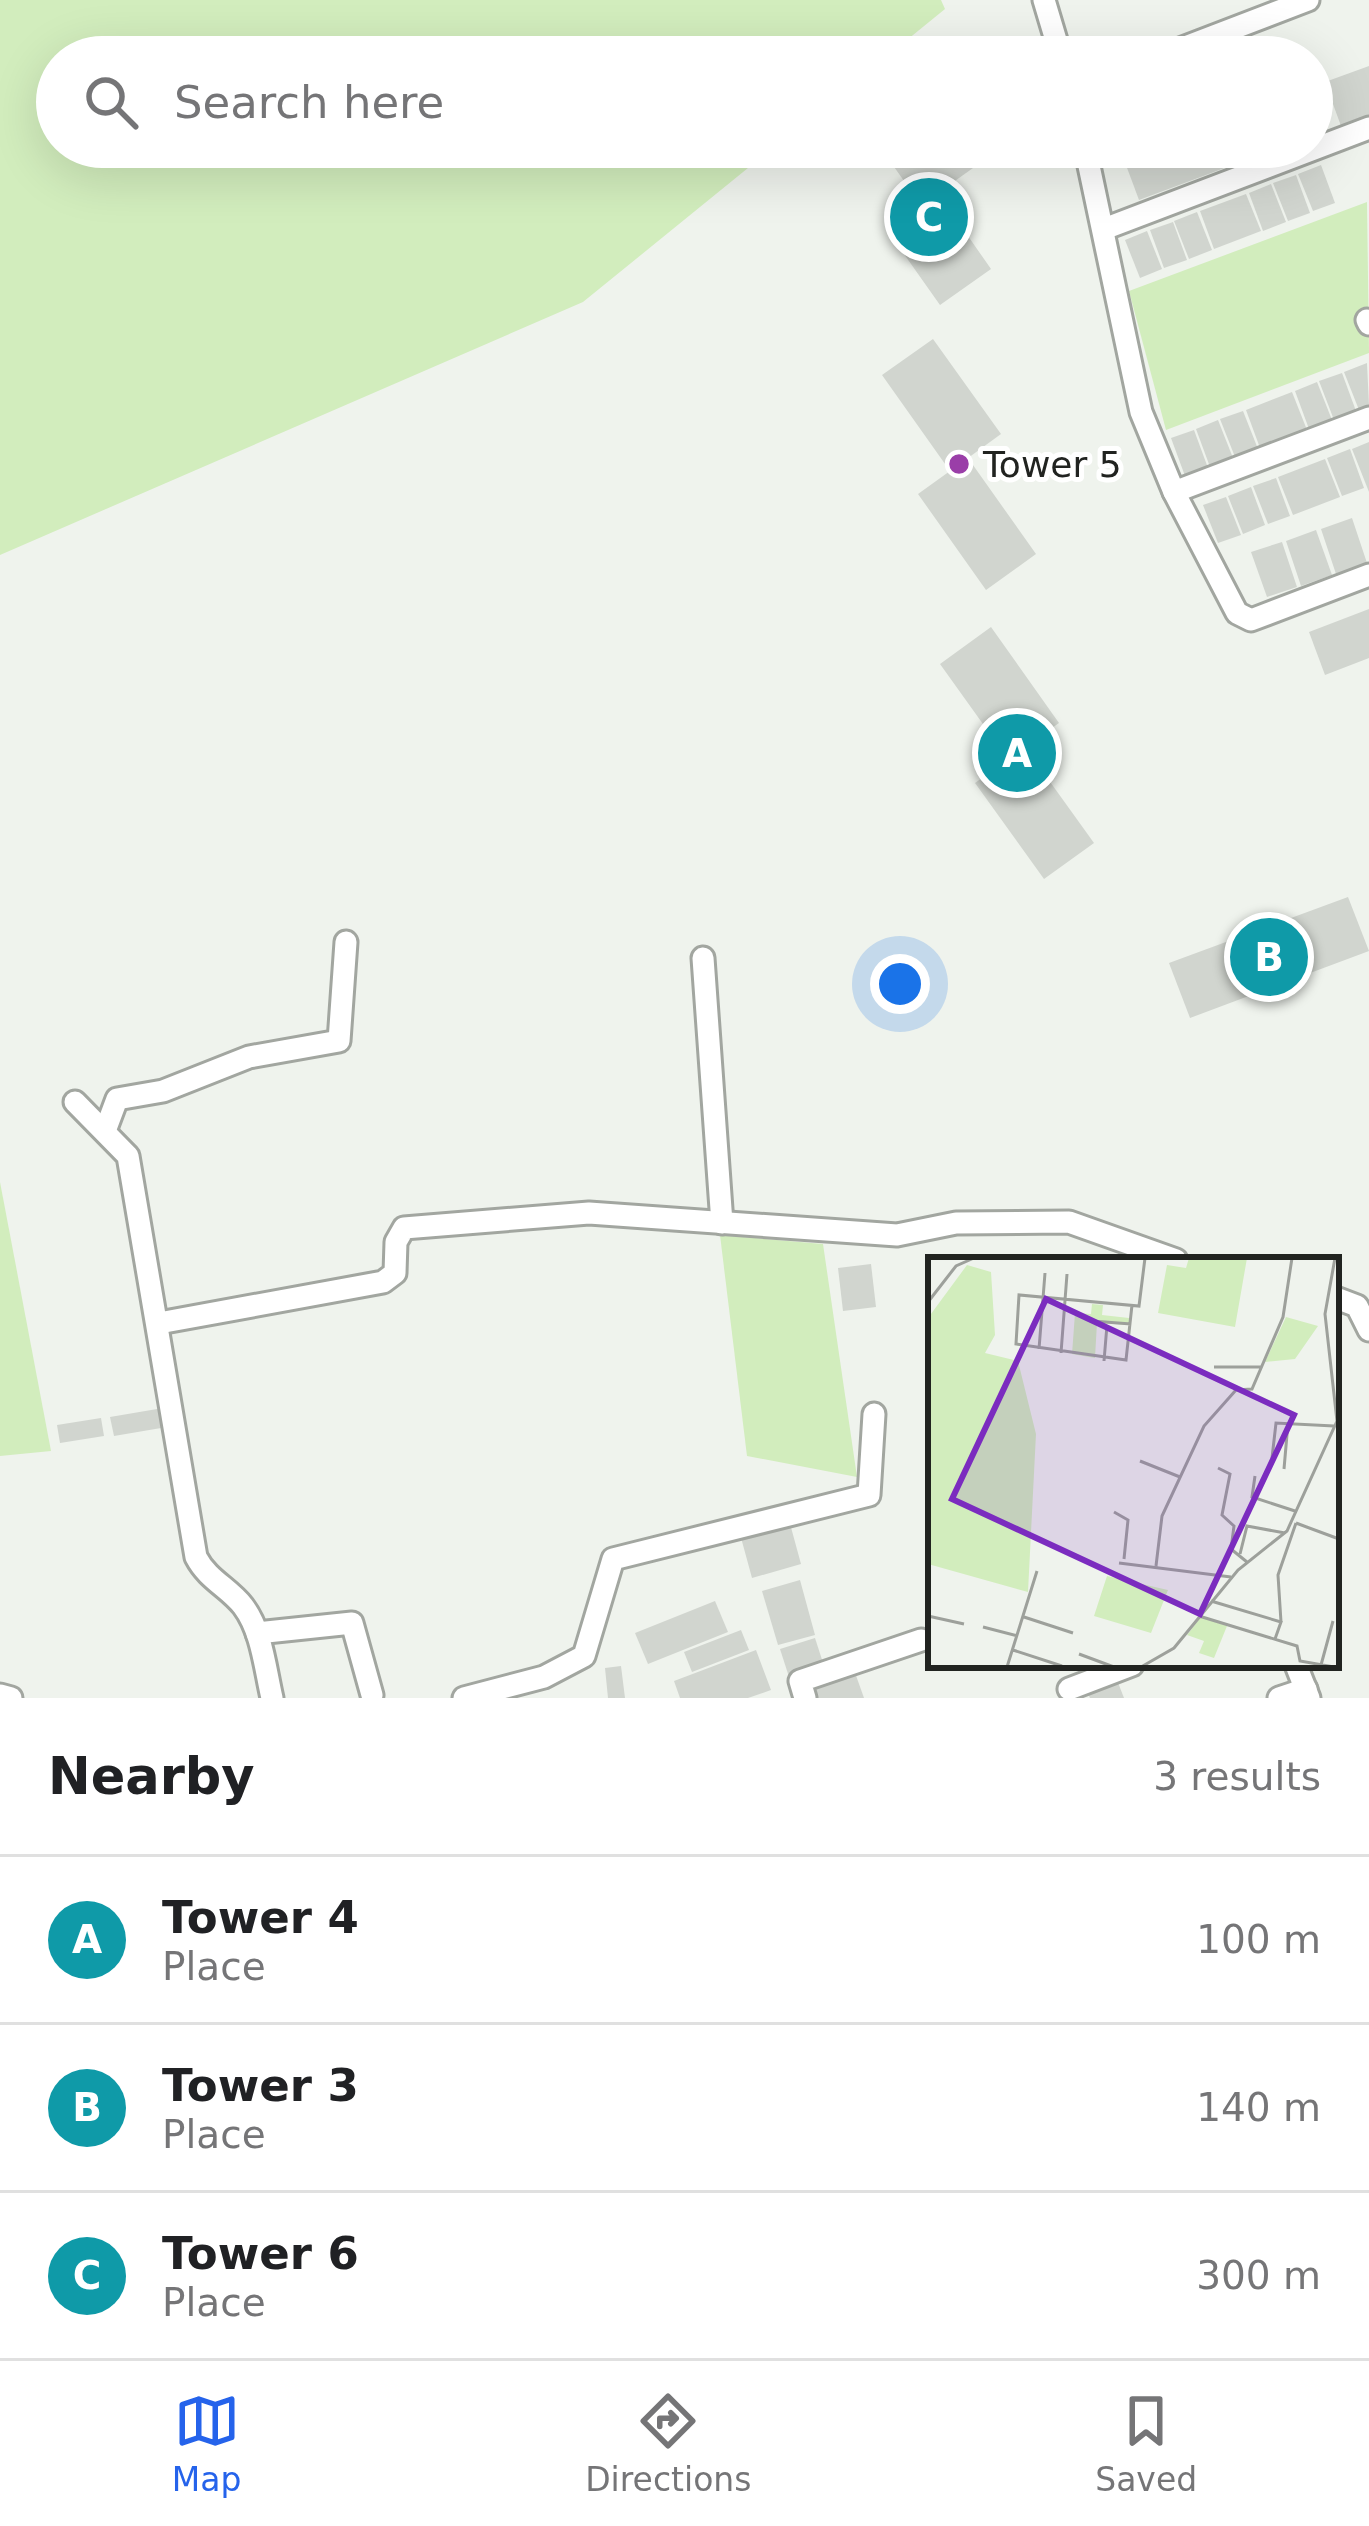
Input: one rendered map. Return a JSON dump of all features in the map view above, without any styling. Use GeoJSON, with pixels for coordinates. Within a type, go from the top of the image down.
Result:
{"type":"FeatureCollection","features":[{"type":"Feature","properties":{"kind":"street"},"geometry":{"type":"LineString","coordinates":[[1044,0],[1055,36]]}},
{"type":"Feature","properties":{"kind":"street"},"geometry":{"type":"LineString","coordinates":[[1214,36],[1308,0]]}},
{"type":"Feature","properties":{"kind":"street"},"geometry":{"type":"LineString","coordinates":[[1333,142],[1369,128]]}},
{"type":"Feature","properties":{"kind":"street"},"geometry":{"type":"LineString","coordinates":[[1090,168],[1116,311],[1141,412],[1174,492],[1242,618],[1251,620],[1369,575]]}},
{"type":"Feature","properties":{"kind":"street"},"geometry":{"type":"LineString","coordinates":[[1104,229],[1264,168]]}},
{"type":"Feature","properties":{"kind":"street"},"geometry":{"type":"LineString","coordinates":[[1174,492],[1369,418]]}},
{"type":"Feature","properties":{"kind":"street"},"geometry":{"type":"LineString","coordinates":[[105,1131],[117,1099],[163,1091],[249,1057],[339,1041],[346,942]]}},
{"type":"Feature","properties":{"kind":"street"},"geometry":{"type":"LineString","coordinates":[[703,958],[722,1222]]}},
{"type":"Feature","properties":{"kind":"street"},"geometry":{"type":"LineString","coordinates":[[75,1102],[128,1156],[196,1558],[205,1574],[240,1601],[256,1633],[272,1698]]}},
{"type":"Feature","properties":{"kind":"street"},"geometry":{"type":"LineString","coordinates":[[159,1323],[268,1298],[383,1282],[395,1273],[396,1242],[404,1228],[589,1213],[896,1235],[956,1222],[1069,1222],[1168,1257]]}},
{"type":"Feature","properties":{"kind":"street"},"geometry":{"type":"LineString","coordinates":[[1339,1299],[1357,1306],[1369,1330]]}},
{"type":"Feature","properties":{"kind":"street"},"geometry":{"type":"LineString","coordinates":[[464,1698],[544,1677],[584,1656],[613,1559],[869,1495],[874,1414]]}},
{"type":"Feature","properties":{"kind":"street"},"geometry":{"type":"LineString","coordinates":[[256,1633],[352,1623],[372,1695]]}},
{"type":"Feature","properties":{"kind":"street"},"geometry":{"type":"LineString","coordinates":[[806,1698],[800,1681],[921,1640]]}},
{"type":"Feature","properties":{"kind":"street"},"geometry":{"type":"LineString","coordinates":[[1069,1689],[1124,1668]]}},
{"type":"Feature","properties":{"kind":"street"},"geometry":{"type":"LineString","coordinates":[[1279,1698],[1307,1693]]}},
{"type":"Feature","properties":{"kind":"street"},"geometry":{"type":"LineString","coordinates":[[0,1695],[11,1698]]}},
{"type":"Feature","properties":{"kind":"green space"},"geometry":{"type":"Polygon","coordinates":[[[0,0],[941,0],[945,9],[912,36],[36,36],[36,168],[748,168],[583,302],[0,555],[0,0]]]}},
{"type":"Feature","properties":{"kind":"green space"},"geometry":{"type":"Polygon","coordinates":[[[1367,202],[1369,353],[1166,430],[1129,291],[1367,202]]]}},
{"type":"Feature","properties":{"kind":"green space"},"geometry":{"type":"Polygon","coordinates":[[[0,1182],[51,1451],[0,1456],[0,1182]]]}},
{"type":"Feature","properties":{"kind":"green space"},"geometry":{"type":"Polygon","coordinates":[[[720,1235],[823,1244],[857,1477],[747,1456],[720,1235]]]}},
{"type":"Feature","properties":{"kind":"building"},"geometry":{"type":"Polygon","coordinates":[[[1369,66],[1369,116],[1341,126],[1333,104],[1333,79],[1369,66]]]}},
{"type":"Feature","properties":{"kind":"building"},"geometry":{"type":"Polygon","coordinates":[[[895,168],[973,168],[938,193],[991,269],[940,305],[887,230],[921,205],[895,168]]]}},
{"type":"Feature","properties":{"kind":"building"},"geometry":{"type":"Polygon","coordinates":[[[1127,168],[1225,168],[1139,200],[1127,168]]]}},
{"type":"Feature","properties":{"kind":"building"},"geometry":{"type":"Polygon","coordinates":[[[1322,168],[1335,203],[1313,211],[1298,174],[1322,168]]]}},
{"type":"Feature","properties":{"kind":"building"},"geometry":{"type":"Polygon","coordinates":[[[1296,175],[1310,213],[1288,221],[1273,183],[1296,175]]]}},
{"type":"Feature","properties":{"kind":"building"},"geometry":{"type":"Polygon","coordinates":[[[1271,184],[1286,222],[1263,231],[1249,193],[1271,184]]]}},
{"type":"Feature","properties":{"kind":"building"},"geometry":{"type":"Polygon","coordinates":[[[1246,194],[1261,231],[1214,249],[1200,211],[1246,194]]]}},
{"type":"Feature","properties":{"kind":"building"},"geometry":{"type":"Polygon","coordinates":[[[1197,212],[1212,250],[1189,259],[1174,221],[1197,212]]]}},
{"type":"Feature","properties":{"kind":"building"},"geometry":{"type":"Polygon","coordinates":[[[1173,222],[1187,260],[1164,268],[1150,230],[1173,222]]]}},
{"type":"Feature","properties":{"kind":"building"},"geometry":{"type":"Polygon","coordinates":[[[1147,231],[1162,269],[1140,278],[1125,240],[1147,231]]]}},
{"type":"Feature","properties":{"kind":"building","name":"Tower 5"},"geometry":{"type":"Polygon","coordinates":[[[933,339],[1001,434],[968,458],[1036,554],[986,590],[918,494],[950,471],[882,375],[933,339]]]}},
{"type":"Feature","properties":{"kind":"building"},"geometry":{"type":"Polygon","coordinates":[[[1367,363],[1369,406],[1359,410],[1344,372],[1367,363]]]}},
{"type":"Feature","properties":{"kind":"building"},"geometry":{"type":"Polygon","coordinates":[[[1342,373],[1356,411],[1334,420],[1319,381],[1342,373]]]}},
{"type":"Feature","properties":{"kind":"building"},"geometry":{"type":"Polygon","coordinates":[[[1317,382],[1332,420],[1309,429],[1295,391],[1317,382]]]}},
{"type":"Feature","properties":{"kind":"building"},"geometry":{"type":"Polygon","coordinates":[[[1292,392],[1307,430],[1260,448],[1246,410],[1292,392]]]}},
{"type":"Feature","properties":{"kind":"building"},"geometry":{"type":"Polygon","coordinates":[[[1243,411],[1258,449],[1235,457],[1220,419],[1243,411]]]}},
{"type":"Feature","properties":{"kind":"building"},"geometry":{"type":"Polygon","coordinates":[[[1218,420],[1233,458],[1210,467],[1196,429],[1218,420]]]}},
{"type":"Feature","properties":{"kind":"building"},"geometry":{"type":"Polygon","coordinates":[[[1194,430],[1208,468],[1185,476],[1171,438],[1194,430]]]}},
{"type":"Feature","properties":{"kind":"building"},"geometry":{"type":"Polygon","coordinates":[[[1369,442],[1369,492],[1352,449],[1369,442]]]}},
{"type":"Feature","properties":{"kind":"building"},"geometry":{"type":"Polygon","coordinates":[[[1350,449],[1364,488],[1342,496],[1327,458],[1350,449]]]}},
{"type":"Feature","properties":{"kind":"building"},"geometry":{"type":"Polygon","coordinates":[[[1325,459],[1340,497],[1293,515],[1278,477],[1325,459]]]}},
{"type":"Feature","properties":{"kind":"building"},"geometry":{"type":"Polygon","coordinates":[[[1276,478],[1290,516],[1268,524],[1253,486],[1276,478]]]}},
{"type":"Feature","properties":{"kind":"building"},"geometry":{"type":"Polygon","coordinates":[[[1251,487],[1265,525],[1243,534],[1228,496],[1251,487]]]}},
{"type":"Feature","properties":{"kind":"building"},"geometry":{"type":"Polygon","coordinates":[[[1226,497],[1241,535],[1218,543],[1203,505],[1226,497]]]}},
{"type":"Feature","properties":{"kind":"building"},"geometry":{"type":"Polygon","coordinates":[[[1352,518],[1367,563],[1336,574],[1321,529],[1352,518]]]}},
{"type":"Feature","properties":{"kind":"building"},"geometry":{"type":"Polygon","coordinates":[[[1316,530],[1332,575],[1301,586],[1286,541],[1316,530]]]}},
{"type":"Feature","properties":{"kind":"building"},"geometry":{"type":"Polygon","coordinates":[[[1282,542],[1297,587],[1267,597],[1251,552],[1282,542]]]}},
{"type":"Feature","properties":{"kind":"building"},"geometry":{"type":"Polygon","coordinates":[[[1369,609],[1369,658],[1325,675],[1309,632],[1369,609]]]}},
{"type":"Feature","properties":{"kind":"building"},"geometry":{"type":"Polygon","coordinates":[[[991,627],[1059,723],[1025,747],[1094,843],[1044,879],[975,783],[1008,759],[940,664],[991,627]]]}},
{"type":"Feature","properties":{"kind":"building"},"geometry":{"type":"Polygon","coordinates":[[[1348,897],[1369,951],[1190,1018],[1169,963],[1348,897]]]}},
{"type":"Feature","properties":{"kind":"building"},"geometry":{"type":"Polygon","coordinates":[[[871,1264],[876,1307],[843,1311],[838,1268],[871,1264]]]}},
{"type":"Feature","properties":{"kind":"building"},"geometry":{"type":"Polygon","coordinates":[[[163,1408],[167,1427],[114,1436],[110,1417],[163,1408]]]}},
{"type":"Feature","properties":{"kind":"building"},"geometry":{"type":"Polygon","coordinates":[[[101,1418],[104,1436],[60,1443],[57,1425],[101,1418]]]}},
{"type":"Feature","properties":{"kind":"building"},"geometry":{"type":"Polygon","coordinates":[[[789,1520],[801,1564],[752,1578],[740,1534],[789,1520]]]}},
{"type":"Feature","properties":{"kind":"building"},"geometry":{"type":"Polygon","coordinates":[[[800,1580],[815,1635],[778,1645],[762,1591],[800,1580]]]}},
{"type":"Feature","properties":{"kind":"building"},"geometry":{"type":"Polygon","coordinates":[[[715,1601],[728,1632],[648,1664],[635,1633],[715,1601]]]}},
{"type":"Feature","properties":{"kind":"building"},"geometry":{"type":"Polygon","coordinates":[[[741,1630],[749,1650],[692,1672],[684,1652],[741,1630]]]}},
{"type":"Feature","properties":{"kind":"building"},"geometry":{"type":"Polygon","coordinates":[[[815,1638],[825,1669],[790,1680],[780,1649],[815,1638]]]}},
{"type":"Feature","properties":{"kind":"building"},"geometry":{"type":"Polygon","coordinates":[[[756,1650],[771,1690],[748,1698],[680,1698],[674,1681],[756,1650]]]}},
{"type":"Feature","properties":{"kind":"building"},"geometry":{"type":"Polygon","coordinates":[[[621,1666],[625,1698],[608,1698],[605,1668],[621,1666]]]}},
{"type":"Feature","properties":{"kind":"building"},"geometry":{"type":"Polygon","coordinates":[[[853,1667],[864,1698],[809,1698],[804,1684],[853,1667]]]}},
{"type":"Feature","properties":{"kind":"building"},"geometry":{"type":"Polygon","coordinates":[[[1117,1680],[1124,1698],[1090,1698],[1087,1692],[1117,1680]]]}},
{"type":"Feature","properties":{"kind":"place","name":"Tower 6"},"geometry":{"type":"Point","coordinates":[929,217]}},
{"type":"Feature","properties":{"kind":"place","name":"Tower 5"},"geometry":{"type":"Point","coordinates":[959,464]}},
{"type":"Feature","properties":{"kind":"place","name":"Tower 4"},"geometry":{"type":"Point","coordinates":[1017,753]}},
{"type":"Feature","properties":{"kind":"place","name":"Tower 3"},"geometry":{"type":"Point","coordinates":[1269,957]}}]}
